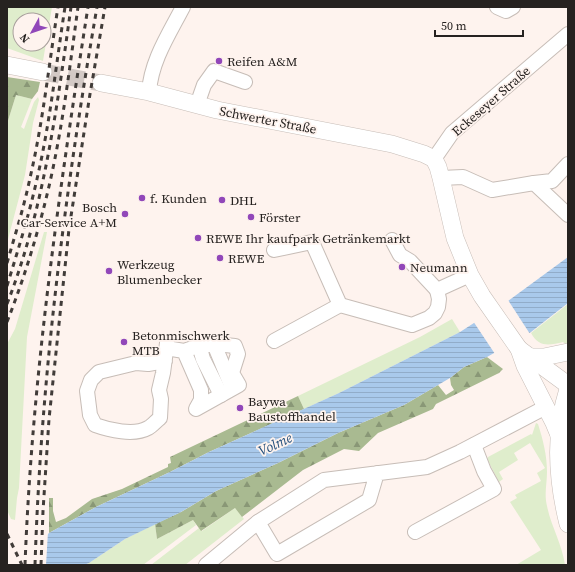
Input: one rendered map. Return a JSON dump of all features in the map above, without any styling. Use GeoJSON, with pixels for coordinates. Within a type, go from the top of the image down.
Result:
{"type":"FeatureCollection","features":[{"type":"Feature","properties":{"kind":"main road"},"geometry":{"type":"LineString","coordinates":[[7,65],[42,72]]}},
{"type":"Feature","properties":{"kind":"main road","name":"Schwerter Straße"},"geometry":{"type":"LineString","coordinates":[[101,83],[149,92],[232,113],[392,144],[424,154],[434,159]]}},
{"type":"Feature","properties":{"kind":"main road"},"geometry":{"type":"LineString","coordinates":[[434,159],[441,178],[455,238],[470,275],[482,296],[526,360],[549,390],[567,392],[561,415],[559,435],[559,467],[565,513],[568,524]]}},
{"type":"Feature","properties":{"kind":"main road"},"geometry":{"type":"LineString","coordinates":[[526,360],[568,352]]}},
{"type":"Feature","properties":{"kind":"main road"},"geometry":{"type":"LineString","coordinates":[[526,360],[537,388],[559,435]]}},
{"type":"Feature","properties":{"kind":"street"},"geometry":{"type":"LineString","coordinates":[[149,92],[155,64],[183,7]]}},
{"type":"Feature","properties":{"kind":"street"},"geometry":{"type":"LineString","coordinates":[[497,7],[506,12],[513,7]]}},
{"type":"Feature","properties":{"kind":"street","name":"Eckeseyer Straße"},"geometry":{"type":"LineString","coordinates":[[434,159],[452,133],[568,34]]}},
{"type":"Feature","properties":{"kind":"street"},"geometry":{"type":"LineString","coordinates":[[197,105],[204,85],[214,71],[245,82]]}},
{"type":"Feature","properties":{"kind":"street"},"geometry":{"type":"LineString","coordinates":[[441,178],[463,177],[492,190],[552,181],[568,164]]}},
{"type":"Feature","properties":{"kind":"street"},"geometry":{"type":"LineString","coordinates":[[534,183],[568,215]]}},
{"type":"Feature","properties":{"kind":"street"},"geometry":{"type":"LineString","coordinates":[[274,340],[340,305],[412,325],[430,318],[438,307],[439,299],[437,290],[410,261],[400,255],[392,240]]}},
{"type":"Feature","properties":{"kind":"street"},"geometry":{"type":"LineString","coordinates":[[274,250],[312,242],[340,305]]}},
{"type":"Feature","properties":{"kind":"street"},"geometry":{"type":"LineString","coordinates":[[437,290],[470,275]]}},
{"type":"Feature","properties":{"kind":"street"},"geometry":{"type":"LineString","coordinates":[[172,351],[159,390],[161,399],[160,418],[147,429],[130,431],[111,430],[95,425],[90,415],[87,392],[91,380],[99,372],[136,363],[148,364],[172,351],[214,344],[235,346],[238,354],[232,373],[239,385],[196,409],[201,400],[201,390],[172,351]]}},
{"type":"Feature","properties":{"kind":"street"},"geometry":{"type":"LineString","coordinates":[[199,346],[204,358],[227,392]]}},
{"type":"Feature","properties":{"kind":"street"},"geometry":{"type":"LineString","coordinates":[[206,565],[258,522],[324,480],[427,467],[474,445],[546,407]]}},
{"type":"Feature","properties":{"kind":"street"},"geometry":{"type":"LineString","coordinates":[[416,532],[494,490],[484,472],[474,445]]}},
{"type":"Feature","properties":{"kind":"street"},"geometry":{"type":"LineString","coordinates":[[258,522],[277,554],[369,500],[377,473]]}},
{"type":"Feature","properties":{"kind":"green space"},"geometry":{"type":"Polygon","coordinates":[[[7,7],[52,7],[51,12],[12,12],[12,50],[7,48],[7,7]]]}},
{"type":"Feature","properties":{"kind":"green space"},"geometry":{"type":"Polygon","coordinates":[[[18,52],[44,52],[43,61],[18,52]]]}},
{"type":"Feature","properties":{"kind":"green space"},"geometry":{"type":"Polygon","coordinates":[[[7,77],[40,82],[38,91],[32,99],[16,95],[7,124],[7,77]]]}},
{"type":"Feature","properties":{"kind":"green space"},"geometry":{"type":"Polygon","coordinates":[[[16,95],[32,99],[21,127],[24,129],[34,102],[38,97],[39,100],[33,123],[25,175],[7,243],[7,124],[16,95]]]}},
{"type":"Feature","properties":{"kind":"green space"},"geometry":{"type":"Polygon","coordinates":[[[44,232],[47,232],[27,337],[19,488],[15,520],[11,519],[7,510],[7,344],[15,329],[44,232]]]}},
{"type":"Feature","properties":{"kind":"green space"},"geometry":{"type":"Polygon","coordinates":[[[568,304],[568,346],[563,342],[545,344],[534,338],[531,333],[568,304]]]}},
{"type":"Feature","properties":{"kind":"green space"},"geometry":{"type":"Polygon","coordinates":[[[452,319],[460,332],[304,409],[298,396],[420,337],[452,319]]]}},
{"type":"Feature","properties":{"kind":"green space"},"geometry":{"type":"Polygon","coordinates":[[[487,357],[503,369],[499,373],[436,404],[433,409],[378,433],[359,451],[344,449],[303,470],[242,517],[235,508],[201,531],[193,520],[157,539],[155,524],[181,512],[216,491],[278,463],[338,433],[404,405],[438,385],[446,395],[454,390],[451,385],[450,378],[464,367],[487,357]]]}},
{"type":"Feature","properties":{"kind":"green space"},"geometry":{"type":"Polygon","coordinates":[[[298,396],[304,409],[209,452],[96,507],[49,533],[49,498],[53,498],[53,511],[56,522],[66,518],[92,499],[122,489],[168,467],[168,464],[171,463],[170,457],[298,396]]]}},
{"type":"Feature","properties":{"kind":"green space"},"geometry":{"type":"Polygon","coordinates":[[[536,423],[538,424],[542,436],[546,460],[547,506],[564,557],[565,565],[516,565],[541,550],[510,502],[517,498],[515,495],[541,481],[537,473],[545,468],[530,443],[514,453],[518,460],[499,472],[503,479],[499,482],[487,459],[488,457],[531,434],[532,435],[536,423]]]}},
{"type":"Feature","properties":{"kind":"green space"},"geometry":{"type":"Polygon","coordinates":[[[235,508],[244,519],[185,565],[151,565],[199,528],[202,531],[235,508]]]}},
{"type":"Feature","properties":{"kind":"green space"},"geometry":{"type":"Polygon","coordinates":[[[193,520],[196,525],[143,565],[84,565],[125,539],[155,524],[157,539],[193,520]]]}},
{"type":"Feature","properties":{"kind":"water","name":"Volme"},"geometry":{"type":"Polygon","coordinates":[[[568,257],[568,303],[531,332],[487,357],[464,367],[450,378],[404,405],[338,433],[278,463],[216,491],[181,512],[125,539],[89,563],[84,565],[15,565],[49,533],[96,507],[209,452],[339,393],[460,332],[508,301],[568,257]]]}},
{"type":"Feature","properties":{"kind":"pier"},"geometry":{"type":"Polygon","coordinates":[[[508,300],[530,334],[495,354],[473,321],[508,300]]]}},
{"type":"Feature","properties":{"kind":"pier"},"geometry":{"type":"Polygon","coordinates":[[[48,532],[46,565],[16,565],[15,562],[48,532]]]}},
{"type":"Feature","properties":{"kind":"tunnel"},"geometry":{"type":"LineString","coordinates":[[43,72],[101,83]]}},
{"type":"Feature","properties":{"kind":"railway"},"geometry":{"type":"LineString","coordinates":[[7,263],[25,200],[35,157],[58,7]]}},
{"type":"Feature","properties":{"kind":"railway"},"geometry":{"type":"LineString","coordinates":[[7,286],[27,219],[42,158],[65,7]]}},
{"type":"Feature","properties":{"kind":"railway"},"geometry":{"type":"LineString","coordinates":[[7,304],[31,232],[40,195],[48,157],[71,7]]}},
{"type":"Feature","properties":{"kind":"railway"},"geometry":{"type":"LineString","coordinates":[[7,322],[31,253],[55,160],[78,7]]}},
{"type":"Feature","properties":{"kind":"railway"},"geometry":{"type":"LineString","coordinates":[[25,565],[40,355],[57,216],[88,7]]}},
{"type":"Feature","properties":{"kind":"railway"},"geometry":{"type":"LineString","coordinates":[[35,565],[43,425],[56,285],[85,76],[97,7]]}},
{"type":"Feature","properties":{"kind":"railway"},"geometry":{"type":"LineString","coordinates":[[41,565],[49,419],[69,229],[105,7]]}},
{"type":"Feature","properties":{"kind":"railway"},"geometry":{"type":"LineString","coordinates":[[7,534],[22,565]]}},
{"type":"Feature","properties":{"kind":"place","name":"Reifen A&M"},"geometry":{"type":"Point","coordinates":[219,61]}},
{"type":"Feature","properties":{"kind":"place","name":"f. Kunden"},"geometry":{"type":"Point","coordinates":[142,198]}},
{"type":"Feature","properties":{"kind":"place","name":"DHL"},"geometry":{"type":"Point","coordinates":[222,200]}},
{"type":"Feature","properties":{"kind":"place","name":"Bosch Car-Service A+M"},"geometry":{"type":"Point","coordinates":[125,214]}},
{"type":"Feature","properties":{"kind":"place","name":"Förster"},"geometry":{"type":"Point","coordinates":[251,217]}},
{"type":"Feature","properties":{"kind":"place","name":"REWE Ihr kaufpark Getränkemarkt"},"geometry":{"type":"Point","coordinates":[198,238]}},
{"type":"Feature","properties":{"kind":"place","name":"REWE"},"geometry":{"type":"Point","coordinates":[220,258]}},
{"type":"Feature","properties":{"kind":"place","name":"Neumann"},"geometry":{"type":"Point","coordinates":[402,267]}},
{"type":"Feature","properties":{"kind":"place","name":"Werkzeug Blumenbecker"},"geometry":{"type":"Point","coordinates":[109,271]}},
{"type":"Feature","properties":{"kind":"place","name":"Betonmischwerk MTB"},"geometry":{"type":"Point","coordinates":[124,342]}},
{"type":"Feature","properties":{"kind":"place","name":"Baywa Baustoffhandel"},"geometry":{"type":"Point","coordinates":[240,408]}}]}
